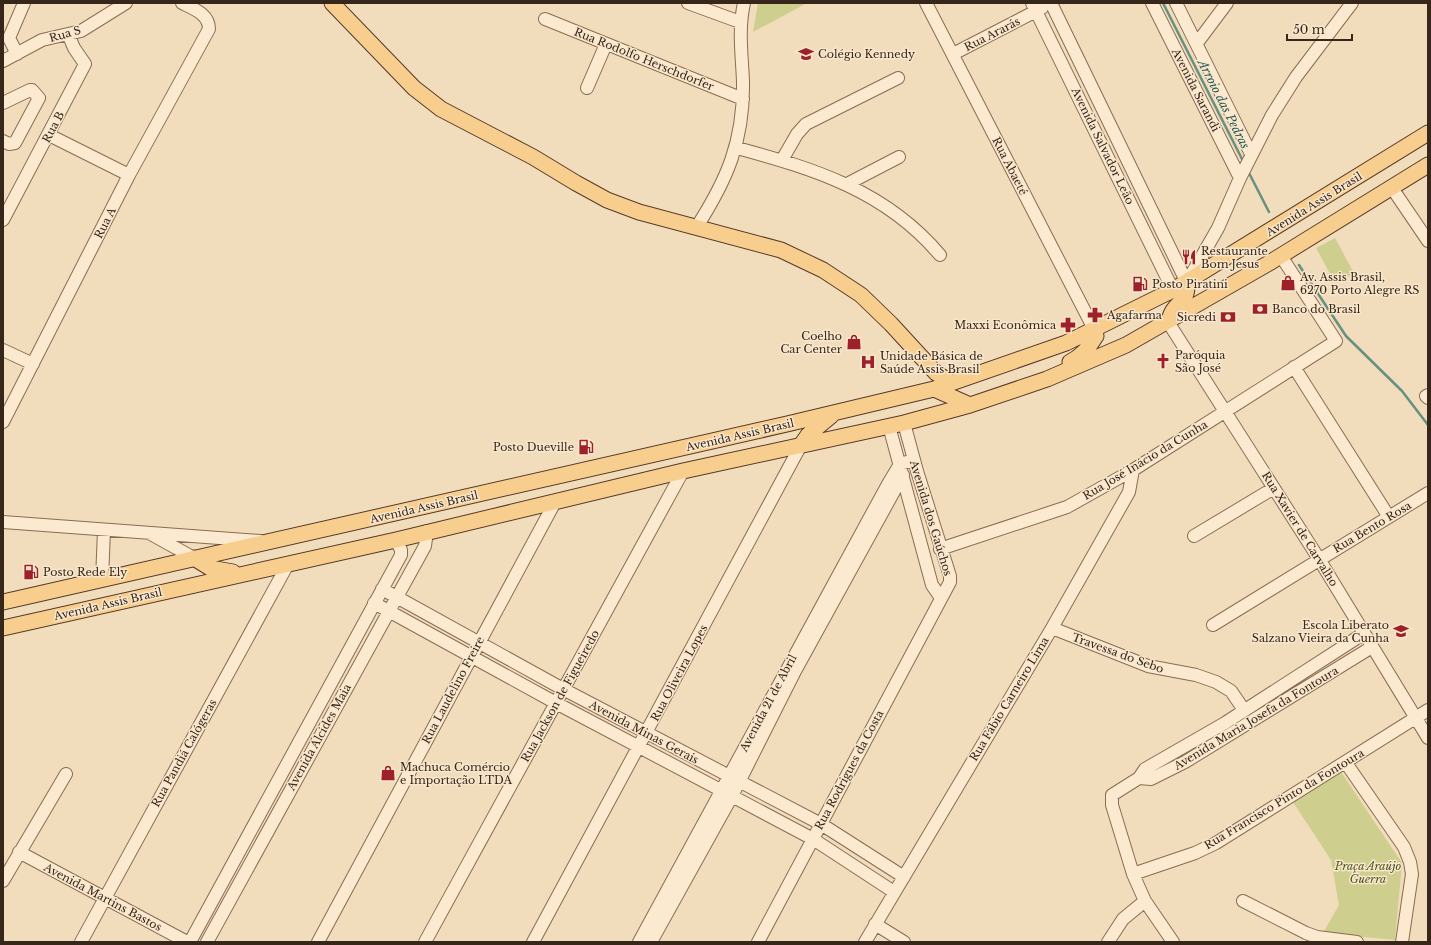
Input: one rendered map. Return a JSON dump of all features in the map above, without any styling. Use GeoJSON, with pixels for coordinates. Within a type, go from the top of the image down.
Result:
{"type":"FeatureCollection","features":[{"type":"Feature","properties":{"kind":"main road"},"geometry":{"type":"LineString","coordinates":[[332,3],[414,88],[441,109],[533,157],[607,200],[639,212],[781,250],[803,259],[841,280],[861,295],[891,324],[936,373],[952,383]]}},
{"type":"Feature","properties":{"kind":"main road","name":"Avenida Assis Brasil"},"geometry":{"type":"LineString","coordinates":[[3,602],[194,558],[406,512],[833,414],[934,389],[1066,342],[1187,283],[1428,133]]}},
{"type":"Feature","properties":{"kind":"main road","name":"Avenida Assis Brasil"},"geometry":{"type":"LineString","coordinates":[[3,628],[396,540],[427,531],[555,502],[683,470],[904,423],[970,405],[1047,379],[1126,345],[1282,256],[1428,165]]}},
{"type":"Feature","properties":{"kind":"main road"},"geometry":{"type":"LineString","coordinates":[[1168,322],[1175,308],[1182,302],[1187,294],[1187,283]]}},
{"type":"Feature","properties":{"kind":"main road"},"geometry":{"type":"LineString","coordinates":[[891,324],[934,389],[970,405]]}},
{"type":"Feature","properties":{"kind":"main road"},"geometry":{"type":"LineString","coordinates":[[1047,379],[1056,368],[1080,357],[1085,352],[1096,336],[1094,329]]}},
{"type":"Feature","properties":{"kind":"main road"},"geometry":{"type":"LineString","coordinates":[[801,445],[808,435],[833,414]]}},
{"type":"Feature","properties":{"kind":"main road"},"geometry":{"type":"LineString","coordinates":[[406,512],[427,531]]}},
{"type":"Feature","properties":{"kind":"main road"},"geometry":{"type":"LineString","coordinates":[[194,558],[210,568],[241,574]]}},
{"type":"Feature","properties":{"kind":"street"},"geometry":{"type":"LineString","coordinates":[[17,54],[9,38],[24,3]]}},
{"type":"Feature","properties":{"kind":"street","name":"Rua S"},"geometry":{"type":"LineString","coordinates":[[3,61],[42,40],[81,31],[126,3]]}},
{"type":"Feature","properties":{"kind":"street","name":"Rua A"},"geometry":{"type":"LineString","coordinates":[[3,422],[34,364],[129,175],[209,29],[208,20],[204,15],[182,3]]}},
{"type":"Feature","properties":{"kind":"street"},"geometry":{"type":"LineString","coordinates":[[688,3],[740,22]]}},
{"type":"Feature","properties":{"kind":"street"},"geometry":{"type":"LineString","coordinates":[[696,228],[714,200],[737,148],[743,99],[740,22],[744,3]]}},
{"type":"Feature","properties":{"kind":"street","name":"Rua Abaeté"},"geometry":{"type":"LineString","coordinates":[[926,3],[1094,329]]}},
{"type":"Feature","properties":{"kind":"street","name":"Rua Ararás"},"geometry":{"type":"LineString","coordinates":[[953,54],[1034,7],[1051,3]]}},
{"type":"Feature","properties":{"kind":"street","name":"Avenida Salvador Leão"},"geometry":{"type":"LineString","coordinates":[[1051,3],[1187,283]]}},
{"type":"Feature","properties":{"kind":"street","name":"Avenida Sarandi"},"geometry":{"type":"LineString","coordinates":[[1152,3],[1241,175]]}},
{"type":"Feature","properties":{"kind":"street","name":"Avenida Sarandi"},"geometry":{"type":"LineString","coordinates":[[1176,3],[1197,43],[1250,157]]}},
{"type":"Feature","properties":{"kind":"street"},"geometry":{"type":"LineString","coordinates":[[1197,43],[1227,3]]}},
{"type":"Feature","properties":{"kind":"street"},"geometry":{"type":"LineString","coordinates":[[1187,283],[1218,228],[1241,175],[1272,115],[1296,77],[1352,3]]}},
{"type":"Feature","properties":{"kind":"street","name":"Avenida Salvador Leão"},"geometry":{"type":"LineString","coordinates":[[1034,7],[1112,163],[1173,290]]}},
{"type":"Feature","properties":{"kind":"street","name":"Rua Rodolfo Herschdorfer"},"geometry":{"type":"LineString","coordinates":[[544,19],[743,99]]}},
{"type":"Feature","properties":{"kind":"street","name":"Rua B"},"geometry":{"type":"LineString","coordinates":[[3,220],[85,64],[74,48],[68,34]]}},
{"type":"Feature","properties":{"kind":"street"},"geometry":{"type":"LineString","coordinates":[[587,88],[606,44]]}},
{"type":"Feature","properties":{"kind":"street"},"geometry":{"type":"LineString","coordinates":[[782,160],[797,134],[806,124],[898,78]]}},
{"type":"Feature","properties":{"kind":"street"},"geometry":{"type":"LineString","coordinates":[[3,103],[30,90],[32,90],[39,98],[15,143],[10,144],[3,141]]}},
{"type":"Feature","properties":{"kind":"street"},"geometry":{"type":"LineString","coordinates":[[49,135],[129,175]]}},
{"type":"Feature","properties":{"kind":"street"},"geometry":{"type":"LineString","coordinates":[[737,148],[782,160],[847,184],[887,206],[910,223],[940,254]]}},
{"type":"Feature","properties":{"kind":"street"},"geometry":{"type":"LineString","coordinates":[[1112,163],[1126,156]]}},
{"type":"Feature","properties":{"kind":"street"},"geometry":{"type":"LineString","coordinates":[[847,184],[899,157]]}},
{"type":"Feature","properties":{"kind":"street"},"geometry":{"type":"LineString","coordinates":[[1392,188],[1428,241]]}},
{"type":"Feature","properties":{"kind":"street","name":"Rua José Inácio da Cunha"},"geometry":{"type":"LineString","coordinates":[[940,549],[1067,508],[1134,470],[1336,341],[1282,256]]}},
{"type":"Feature","properties":{"kind":"street","name":"Rua Xavier de Carvalho"},"geometry":{"type":"LineString","coordinates":[[1168,322],[1274,488],[1428,738]]}},
{"type":"Feature","properties":{"kind":"street"},"geometry":{"type":"LineString","coordinates":[[3,350],[34,364]]}},
{"type":"Feature","properties":{"kind":"street"},"geometry":{"type":"LineString","coordinates":[[1294,367],[1389,517]]}},
{"type":"Feature","properties":{"kind":"street","name":"Avenida dos Gaúchos"},"geometry":{"type":"LineString","coordinates":[[889,426],[932,585],[941,598],[947,588],[950,576],[940,549],[915,466],[904,423]]}},
{"type":"Feature","properties":{"kind":"street","name":"Rua Oliveira Lopes"},"geometry":{"type":"LineString","coordinates":[[534,942],[801,445]]}},
{"type":"Feature","properties":{"kind":"street"},"geometry":{"type":"LineString","coordinates":[[901,469],[915,466]]}},
{"type":"Feature","properties":{"kind":"street","name":"Avenida 21 de Abril"},"geometry":{"type":"LineString","coordinates":[[639,942],[728,777],[791,669],[901,469]]}},
{"type":"Feature","properties":{"kind":"street","name":"Rua Jackson de Figueiredo"},"geometry":{"type":"LineString","coordinates":[[425,942],[683,470]]}},
{"type":"Feature","properties":{"kind":"street","name":"Rua Fábio Carneiro Lima"},"geometry":{"type":"LineString","coordinates":[[865,942],[1052,628],[1129,492],[1134,470]]}},
{"type":"Feature","properties":{"kind":"street"},"geometry":{"type":"LineString","coordinates":[[1194,536],[1274,488]]}},
{"type":"Feature","properties":{"kind":"street","name":"Rua Bento Rosa"},"geometry":{"type":"LineString","coordinates":[[1213,625],[1428,493]]}},
{"type":"Feature","properties":{"kind":"street","name":"Rua Laudelino Freire"},"geometry":{"type":"LineString","coordinates":[[318,942],[478,642],[555,502]]}},
{"type":"Feature","properties":{"kind":"street"},"geometry":{"type":"LineString","coordinates":[[3,522],[271,542]]}},
{"type":"Feature","properties":{"kind":"street"},"geometry":{"type":"LineString","coordinates":[[102,580],[104,530]]}},
{"type":"Feature","properties":{"kind":"street","name":"Avenida Alcides Maia"},"geometry":{"type":"LineString","coordinates":[[207,942],[425,546],[427,531]]}},
{"type":"Feature","properties":{"kind":"street"},"geometry":{"type":"LineString","coordinates":[[146,532],[194,558]]}},
{"type":"Feature","properties":{"kind":"street","name":"Avenida Alcides Maia"},"geometry":{"type":"LineString","coordinates":[[188,942],[401,555],[401,550],[396,540]]}},
{"type":"Feature","properties":{"kind":"street","name":"Rua Pandiá Calógeras"},"geometry":{"type":"LineString","coordinates":[[81,942],[288,564]]}},
{"type":"Feature","properties":{"kind":"street","name":"Avenida Minas Gerais"},"geometry":{"type":"LineString","coordinates":[[382,589],[563,689],[728,777],[821,824],[904,877]]}},
{"type":"Feature","properties":{"kind":"street","name":"Rua Rodrigues da Costa"},"geometry":{"type":"LineString","coordinates":[[758,942],[941,598]]}},
{"type":"Feature","properties":{"kind":"street","name":"Avenida Minas Gerais"},"geometry":{"type":"LineString","coordinates":[[374,603],[556,703],[813,839],[894,892]]}},
{"type":"Feature","properties":{"kind":"street","name":"Travessa do Sebo"},"geometry":{"type":"LineString","coordinates":[[1052,628],[1148,666],[1196,675],[1216,682],[1231,691],[1244,710]]}},
{"type":"Feature","properties":{"kind":"street","name":"Avenida Maria Josefa da Fontoura"},"geometry":{"type":"LineString","coordinates":[[1133,874],[1112,805],[1111,798],[1114,794],[1139,778],[1145,769],[1225,723],[1363,634]]}},
{"type":"Feature","properties":{"kind":"street","name":"Avenida Maria Josefa da Fontoura"},"geometry":{"type":"LineString","coordinates":[[1139,778],[1152,779],[1185,762],[1232,735],[1372,647]]}},
{"type":"Feature","properties":{"kind":"street","name":"Avenida 21 de Abril"},"geometry":{"type":"LineString","coordinates":[[651,942],[732,796],[791,669]]}},
{"type":"Feature","properties":{"kind":"street","name":"Rua Francisco Pinto da Fontoura"},"geometry":{"type":"LineString","coordinates":[[1133,874],[1195,853],[1216,843],[1346,763],[1428,710]]}},
{"type":"Feature","properties":{"kind":"street"},"geometry":{"type":"LineString","coordinates":[[1225,723],[1232,735]]}},
{"type":"Feature","properties":{"kind":"street"},"geometry":{"type":"LineString","coordinates":[[1178,751],[1185,762]]}},
{"type":"Feature","properties":{"kind":"street"},"geometry":{"type":"LineString","coordinates":[[1346,763],[1404,848],[1410,862],[1412,874],[1402,942]]}},
{"type":"Feature","properties":{"kind":"street"},"geometry":{"type":"LineString","coordinates":[[3,881],[66,774]]}},
{"type":"Feature","properties":{"kind":"street","name":"Avenida Martins Bastos"},"geometry":{"type":"LineString","coordinates":[[19,852],[188,942]]}},
{"type":"Feature","properties":{"kind":"street"},"geometry":{"type":"LineString","coordinates":[[1133,874],[1145,901],[1173,942]]}},
{"type":"Feature","properties":{"kind":"street"},"geometry":{"type":"LineString","coordinates":[[1108,942],[1123,920],[1145,901]]}},
{"type":"Feature","properties":{"kind":"street"},"geometry":{"type":"LineString","coordinates":[[1243,901],[1306,933],[1317,937],[1356,942]]}},
{"type":"Feature","properties":{"kind":"street"},"geometry":{"type":"LineString","coordinates":[[875,924],[904,942]]}},
{"type":"Feature","properties":{"kind":"green space"},"geometry":{"type":"Polygon","coordinates":[[[758,3],[807,3],[753,32],[758,3]]]}},
{"type":"Feature","properties":{"kind":"green space"},"geometry":{"type":"Polygon","coordinates":[[[1335,238],[1354,273],[1335,283],[1316,248],[1335,238]]]}},
{"type":"Feature","properties":{"kind":"green space","name":"Praça Araújo Guerra"},"geometry":{"type":"Polygon","coordinates":[[[1341,772],[1402,863],[1395,940],[1323,933],[1339,905],[1331,860],[1293,802],[1341,772]]]}},
{"type":"Feature","properties":{"kind":"waterway","name":"Arroio das Pedras"},"geometry":{"type":"LineString","coordinates":[[1163,3],[1243,161]]}},
{"type":"Feature","properties":{"kind":"waterway","name":"Arroio das Pedras"},"geometry":{"type":"LineString","coordinates":[[1248,171],[1269,212]]}},
{"type":"Feature","properties":{"kind":"waterway","name":"Arroio das Pedras"},"geometry":{"type":"LineString","coordinates":[[1299,265],[1346,336],[1402,391],[1428,425]]}},
{"type":"Feature","properties":{"kind":"place","name":"Colégio Kennedy"},"geometry":{"type":"Point","coordinates":[806,54]}},
{"type":"Feature","properties":{"kind":"place","name":"Restaurante Bom Jesus"},"geometry":{"type":"Point","coordinates":[1189,257]}},
{"type":"Feature","properties":{"kind":"place","name":"Av. Assis Brasil, 6270 Porto Alegre RS"},"geometry":{"type":"Point","coordinates":[1288,283]}},
{"type":"Feature","properties":{"kind":"place","name":"Posto Piratini"},"geometry":{"type":"Point","coordinates":[1140,284]}},
{"type":"Feature","properties":{"kind":"place","name":"Banco do Brasil"},"geometry":{"type":"Point","coordinates":[1260,309]}},
{"type":"Feature","properties":{"kind":"place","name":"Agafarma"},"geometry":{"type":"Point","coordinates":[1095,315]}},
{"type":"Feature","properties":{"kind":"place","name":"Sicredi"},"geometry":{"type":"Point","coordinates":[1228,317]}},
{"type":"Feature","properties":{"kind":"place","name":"Maxxi Econômica"},"geometry":{"type":"Point","coordinates":[1068,325]}},
{"type":"Feature","properties":{"kind":"place","name":"Coelho Car Center"},"geometry":{"type":"Point","coordinates":[854,342]}},
{"type":"Feature","properties":{"kind":"place","name":"Paróquia São José"},"geometry":{"type":"Point","coordinates":[1163,361]}},
{"type":"Feature","properties":{"kind":"place","name":"Unidade Básica de Saúde Assis Brasil"},"geometry":{"type":"Point","coordinates":[868,362]}},
{"type":"Feature","properties":{"kind":"place","name":"Posto Dueville"},"geometry":{"type":"Point","coordinates":[586,447]}},
{"type":"Feature","properties":{"kind":"place","name":"Posto Rede Ely"},"geometry":{"type":"Point","coordinates":[31,572]}},
{"type":"Feature","properties":{"kind":"place","name":"Escola Liberato Salzano Vieira da Cunha"},"geometry":{"type":"Point","coordinates":[1401,631]}},
{"type":"Feature","properties":{"kind":"place","name":"Machuca Comércio e Importação LTDA"},"geometry":{"type":"Point","coordinates":[388,773]}}]}
